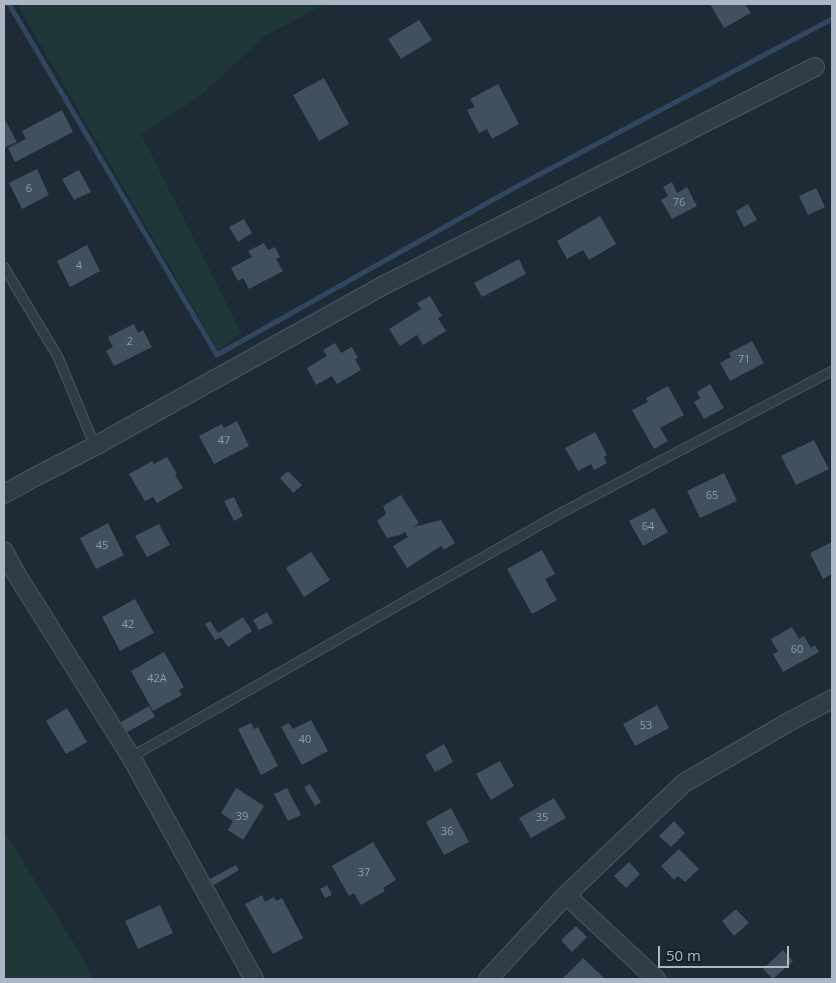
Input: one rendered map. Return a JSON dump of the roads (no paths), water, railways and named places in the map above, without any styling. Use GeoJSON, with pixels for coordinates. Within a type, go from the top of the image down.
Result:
{"type":"FeatureCollection","features":[{"type":"Feature","properties":{"kind":"street"},"geometry":{"type":"LineString","coordinates":[[4,494],[96,446],[384,285],[815,67]]}},
{"type":"Feature","properties":{"kind":"street"},"geometry":{"type":"LineString","coordinates":[[4,551],[15,572],[131,758],[254,979]]}},
{"type":"Feature","properties":{"kind":"street"},"geometry":{"type":"LineString","coordinates":[[488,979],[566,895],[684,783],[832,699]]}},
{"type":"Feature","properties":{"kind":"street"},"geometry":{"type":"LineString","coordinates":[[566,895],[656,979]]}},
{"type":"Feature","properties":{"kind":"lane"},"geometry":{"type":"LineString","coordinates":[[4,267],[58,357],[96,446]]}},
{"type":"Feature","properties":{"kind":"lane"},"geometry":{"type":"LineString","coordinates":[[131,758],[560,514],[832,371]]}},
{"type":"Feature","properties":{"kind":"waterway"},"geometry":{"type":"LineString","coordinates":[[9,4],[217,355],[514,188],[832,19]]}}]}
